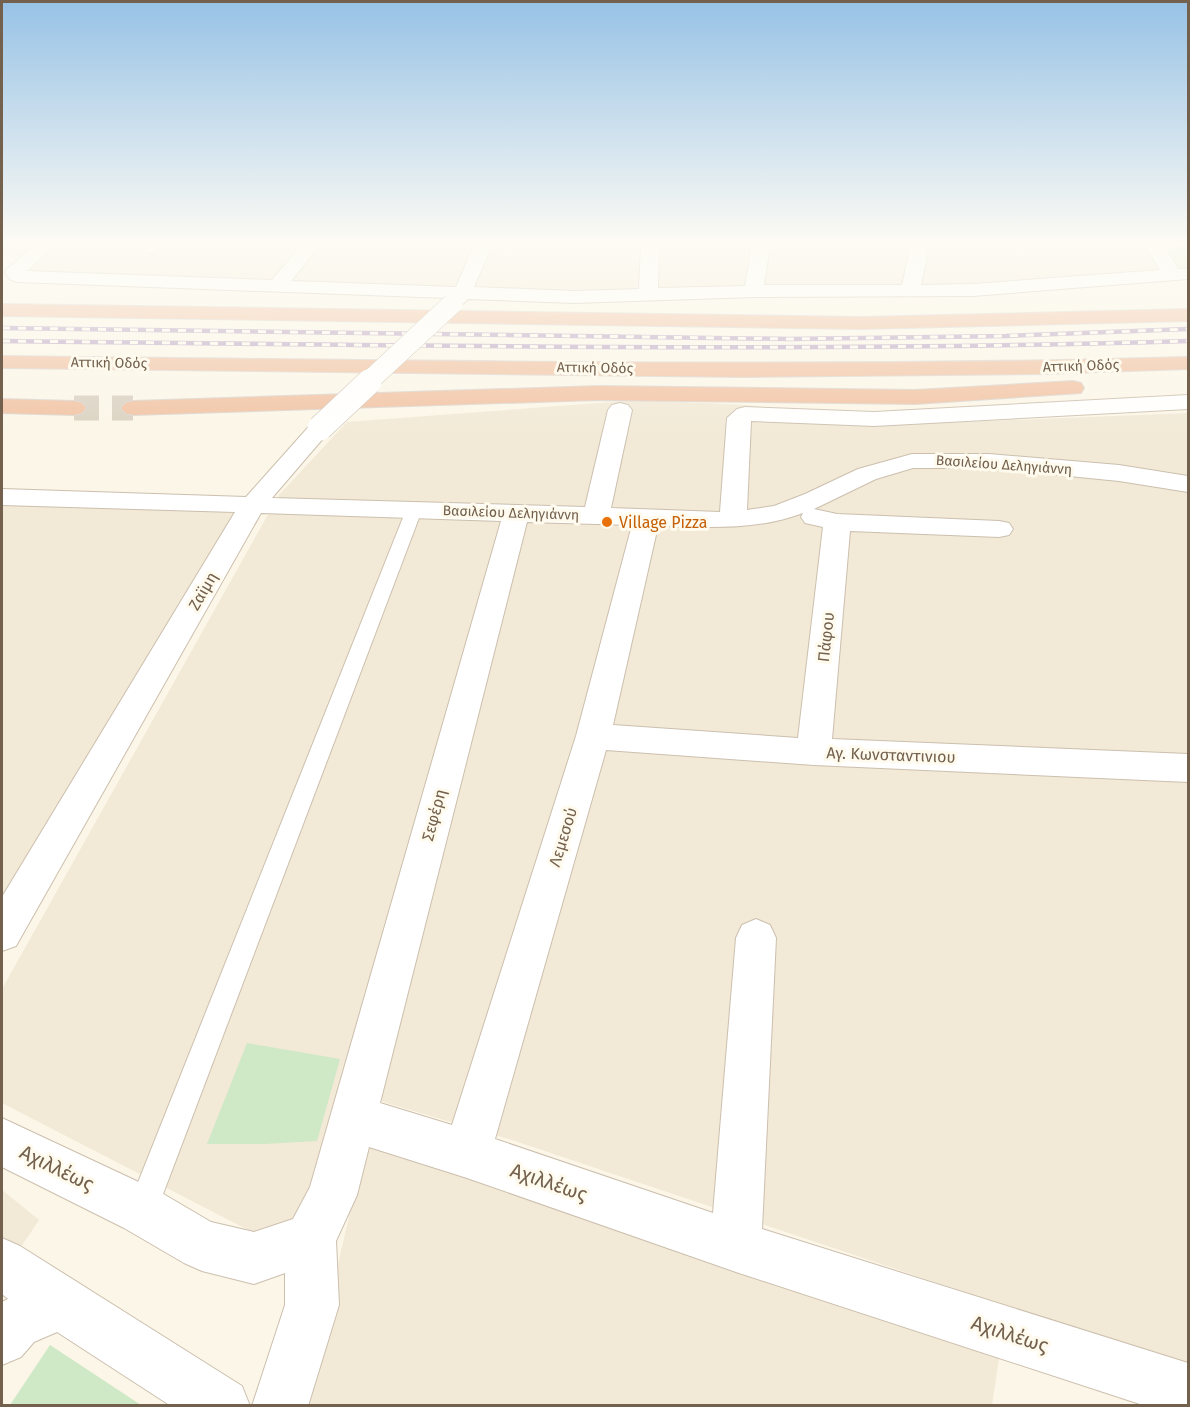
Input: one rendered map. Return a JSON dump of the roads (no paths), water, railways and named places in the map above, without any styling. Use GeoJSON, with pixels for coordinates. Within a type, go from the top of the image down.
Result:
{"type":"FeatureCollection","features":[{"type":"Feature","properties":{"kind":"highway"},"geometry":{"type":"LineString","coordinates":[[46,311],[861,323],[1188,315]]}},
{"type":"Feature","properties":{"kind":"highway"},"geometry":{"type":"LineString","coordinates":[[501,311],[624,313],[861,323]]}},
{"type":"Feature","properties":{"kind":"highway","name":"Αττική Οδός"},"geometry":{"type":"LineString","coordinates":[[2,362],[849,369],[1061,368],[1188,363]]}},
{"type":"Feature","properties":{"kind":"highway"},"geometry":{"type":"LineString","coordinates":[[133,408],[647,392],[915,397],[1188,380]]}},
{"type":"Feature","properties":{"kind":"highway"},"geometry":{"type":"LineString","coordinates":[[2,406],[74,408]]}},
{"type":"Feature","properties":{"kind":"street","name":"Ζαϊμη"},"geometry":{"type":"LineString","coordinates":[[2,933],[252,506],[273,479],[320,428],[444,311]]}},
{"type":"Feature","properties":{"kind":"street"},"geometry":{"type":"LineString","coordinates":[[733,520],[738,418],[745,414],[874,419],[1188,402]]}},
{"type":"Feature","properties":{"kind":"street"},"geometry":{"type":"LineString","coordinates":[[596,515],[620,410]]}},
{"type":"Feature","properties":{"kind":"street"},"geometry":{"type":"LineString","coordinates":[[874,419],[912,461]]}},
{"type":"Feature","properties":{"kind":"street","name":"Βασιλείου Δεληγιάννη"},"geometry":{"type":"LineString","coordinates":[[2,497],[733,520],[779,513],[867,474],[912,461],[989,461],[1119,473],[1188,484]]}},
{"type":"Feature","properties":{"kind":"street"},"geometry":{"type":"LineString","coordinates":[[793,508],[837,522],[999,529]]}},
{"type":"Feature","properties":{"kind":"street","name":"Σεφέρη"},"geometry":{"type":"LineString","coordinates":[[353,1118],[516,513]]}},
{"type":"Feature","properties":{"kind":"street","name":"Λεμεσού"},"geometry":{"type":"LineString","coordinates":[[467,1154],[593,736],[647,517]]}},
{"type":"Feature","properties":{"kind":"street","name":"Πάφου"},"geometry":{"type":"LineString","coordinates":[[814,752],[837,522]]}},
{"type":"Feature","properties":{"kind":"street","name":"Αγ. Κωνσταντινιου"},"geometry":{"type":"LineString","coordinates":[[593,736],[814,752],[1188,768]]}},
{"type":"Feature","properties":{"kind":"street"},"geometry":{"type":"LineString","coordinates":[[736,1246],[756,938]]}},
{"type":"Feature","properties":{"kind":"street"},"geometry":{"type":"LineString","coordinates":[[280,1406],[312,1305],[310,1238],[332,1195],[353,1118]]}},
{"type":"Feature","properties":{"kind":"street","name":"Αχιλλέως"},"geometry":{"type":"LineString","coordinates":[[353,1118],[467,1154],[736,1246],[1188,1391]]}},
{"type":"Feature","properties":{"kind":"street","name":"Αχιλλέως"},"geometry":{"type":"LineString","coordinates":[[2,1142],[142,1210],[202,1245],[254,1258],[310,1238]]}},
{"type":"Feature","properties":{"kind":"street"},"geometry":{"type":"LineString","coordinates":[[2,1264],[222,1406]]}},
{"type":"Feature","properties":{"kind":"street"},"geometry":{"type":"LineString","coordinates":[[2,1338],[15,1323],[61,1303]]}},
{"type":"Feature","properties":{"kind":"lane"},"geometry":{"type":"LineString","coordinates":[[142,1210],[414,510]]}},
{"type":"Feature","properties":{"kind":"tunnel"},"geometry":{"type":"LineString","coordinates":[[74,408],[133,408]]}},
{"type":"Feature","properties":{"kind":"railway"},"geometry":{"type":"LineString","coordinates":[[2,328],[789,339],[1006,336],[1188,329]]}},
{"type":"Feature","properties":{"kind":"railway"},"geometry":{"type":"LineString","coordinates":[[2,341],[743,347],[892,347],[1188,341]]}},
{"type":"Feature","properties":{"kind":"place","name":"Village Pizza"},"geometry":{"type":"Point","coordinates":[607,522]}}]}
